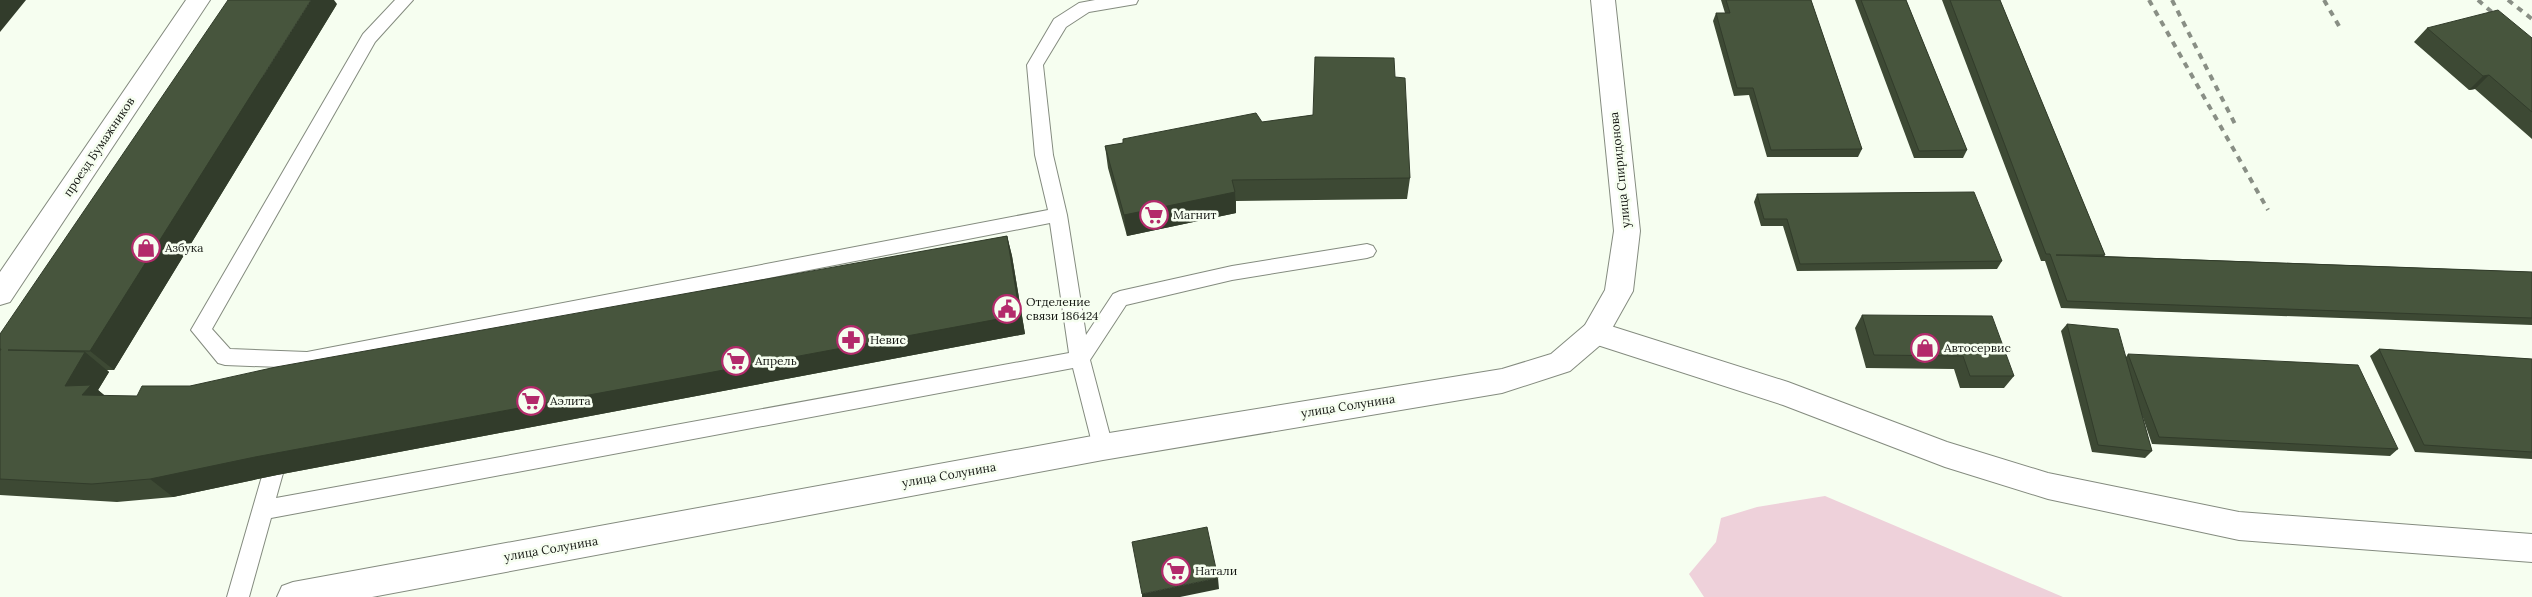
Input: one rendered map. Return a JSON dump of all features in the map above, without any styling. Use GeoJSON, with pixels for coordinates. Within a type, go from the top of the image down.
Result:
{"type":"FeatureCollection","features":[{"type":"Feature","properties":{"kind":"street","name":"проезд Бумажников"},"geometry":{"type":"LineString","coordinates":[[0,294],[198,0]]}},
{"type":"Feature","properties":{"kind":"street","name":"улица Спиридонова"},"geometry":{"type":"LineString","coordinates":[[1595,333],[1619,291],[1627,232],[1603,0]]}},
{"type":"Feature","properties":{"kind":"street","name":"улица Солунина"},"geometry":{"type":"LineString","coordinates":[[292,597],[1103,447],[1502,381],[1560,363],[1595,333]]}},
{"type":"Feature","properties":{"kind":"street"},"geometry":{"type":"LineString","coordinates":[[1595,333],[1788,394],[1945,454],[2057,488],[2239,526],[2532,548]]}},
{"type":"Feature","properties":{"kind":"lane"},"geometry":{"type":"LineString","coordinates":[[405,0],[390,13],[369,38],[201,330],[224,357],[304,369],[1058,215]]}},
{"type":"Feature","properties":{"kind":"lane"},"geometry":{"type":"LineString","coordinates":[[1103,447],[1080,359],[1058,215],[1044,155],[1035,65],[1060,23],[1084,7],[1130,0]]}},
{"type":"Feature","properties":{"kind":"lane"},"geometry":{"type":"LineString","coordinates":[[261,510],[1080,359],[1120,299],[1232,273],[1367,251]]}},
{"type":"Feature","properties":{"kind":"lane"},"geometry":{"type":"LineString","coordinates":[[238,597],[261,510],[284,435]]}},
{"type":"Feature","properties":{"kind":"shaded area"},"geometry":{"type":"Polygon","coordinates":[[[1825,496],[2063,597],[1704,597],[1689,574],[1716,542],[1721,518],[1757,507],[1825,496]]]}},
{"type":"Feature","properties":{"kind":"building"},"geometry":{"type":"Polygon","coordinates":[[[228,0],[311,0],[90,351],[8,350],[85,352],[65,386],[91,385],[82,395],[137,396],[142,386],[190,386],[276,367],[1007,236],[1020,315],[255,457],[150,479],[92,484],[0,479],[0,334],[228,0]]]}},
{"type":"Feature","properties":{"kind":"building"},"geometry":{"type":"Polygon","coordinates":[[[1726,0],[1811,0],[1862,149],[1771,150],[1753,88],[1737,88],[1716,13],[1730,13],[1726,0]]]}},
{"type":"Feature","properties":{"kind":"building"},"geometry":{"type":"Polygon","coordinates":[[[1861,0],[1906,0],[1967,150],[1919,151],[1861,0]]]}},
{"type":"Feature","properties":{"kind":"building"},"geometry":{"type":"Polygon","coordinates":[[[1950,0],[2000,0],[2105,255],[2056,255],[2532,272],[2532,318],[2067,301],[2050,254],[2046,254],[1950,0]]]}},
{"type":"Feature","properties":{"kind":"building"},"geometry":{"type":"Polygon","coordinates":[[[2498,10],[2532,38],[2532,112],[2489,75],[2483,76],[2427,28],[2498,10]]]}},
{"type":"Feature","properties":{"kind":"building"},"geometry":{"type":"Polygon","coordinates":[[[1315,57],[1394,58],[1395,77],[1405,78],[1410,178],[1232,180],[1235,192],[1124,215],[1105,146],[1123,143],[1123,139],[1256,113],[1262,122],[1313,115],[1315,57]]]}},
{"type":"Feature","properties":{"kind":"building"},"geometry":{"type":"Polygon","coordinates":[[[1974,192],[2002,261],[1800,264],[1787,219],[1764,219],[1757,194],[1974,192]]]}},
{"type":"Feature","properties":{"kind":"building","name":"Автосервис"},"geometry":{"type":"Polygon","coordinates":[[[1862,315],[1992,316],[2014,376],[1970,376],[1963,356],[1874,355],[1862,315]]]}},
{"type":"Feature","properties":{"kind":"building"},"geometry":{"type":"Polygon","coordinates":[[[2067,324],[2118,329],[2152,451],[2098,445],[2067,324]]]}},
{"type":"Feature","properties":{"kind":"building"},"geometry":{"type":"Polygon","coordinates":[[[2379,349],[2532,359],[2532,452],[2424,445],[2379,349]]]}},
{"type":"Feature","properties":{"kind":"building"},"geometry":{"type":"Polygon","coordinates":[[[2128,354],[2358,365],[2398,449],[2159,437],[2128,354]]]}},
{"type":"Feature","properties":{"kind":"building","name":"Натали"},"geometry":{"type":"Polygon","coordinates":[[[1207,527],[1218,578],[1142,594],[1132,542],[1207,527]]]}},
{"type":"Feature","properties":{"kind":"railway"},"geometry":{"type":"LineString","coordinates":[[2149,0],[2268,210]]}},
{"type":"Feature","properties":{"kind":"railway"},"geometry":{"type":"LineString","coordinates":[[2172,0],[2235,124]]}},
{"type":"Feature","properties":{"kind":"railway"},"geometry":{"type":"LineString","coordinates":[[2324,0],[2339,26]]}},
{"type":"Feature","properties":{"kind":"railway"},"geometry":{"type":"LineString","coordinates":[[2478,0],[2502,21]]}},
{"type":"Feature","properties":{"kind":"railway"},"geometry":{"type":"LineString","coordinates":[[2508,0],[2532,19]]}},
{"type":"Feature","properties":{"kind":"place","name":"Магнит"},"geometry":{"type":"Point","coordinates":[1154,215]}},
{"type":"Feature","properties":{"kind":"place","name":"Азбука"},"geometry":{"type":"Point","coordinates":[146,248]}},
{"type":"Feature","properties":{"kind":"place","name":"Отделение связи 186424"},"geometry":{"type":"Point","coordinates":[1007,309]}},
{"type":"Feature","properties":{"kind":"place","name":"Невис"},"geometry":{"type":"Point","coordinates":[851,340]}},
{"type":"Feature","properties":{"kind":"place","name":"Автосервис"},"geometry":{"type":"Point","coordinates":[1925,348]}},
{"type":"Feature","properties":{"kind":"place","name":"Апрель"},"geometry":{"type":"Point","coordinates":[736,361]}},
{"type":"Feature","properties":{"kind":"place","name":"Аэлита"},"geometry":{"type":"Point","coordinates":[531,401]}},
{"type":"Feature","properties":{"kind":"place","name":"Натали"},"geometry":{"type":"Point","coordinates":[1176,571]}}]}
